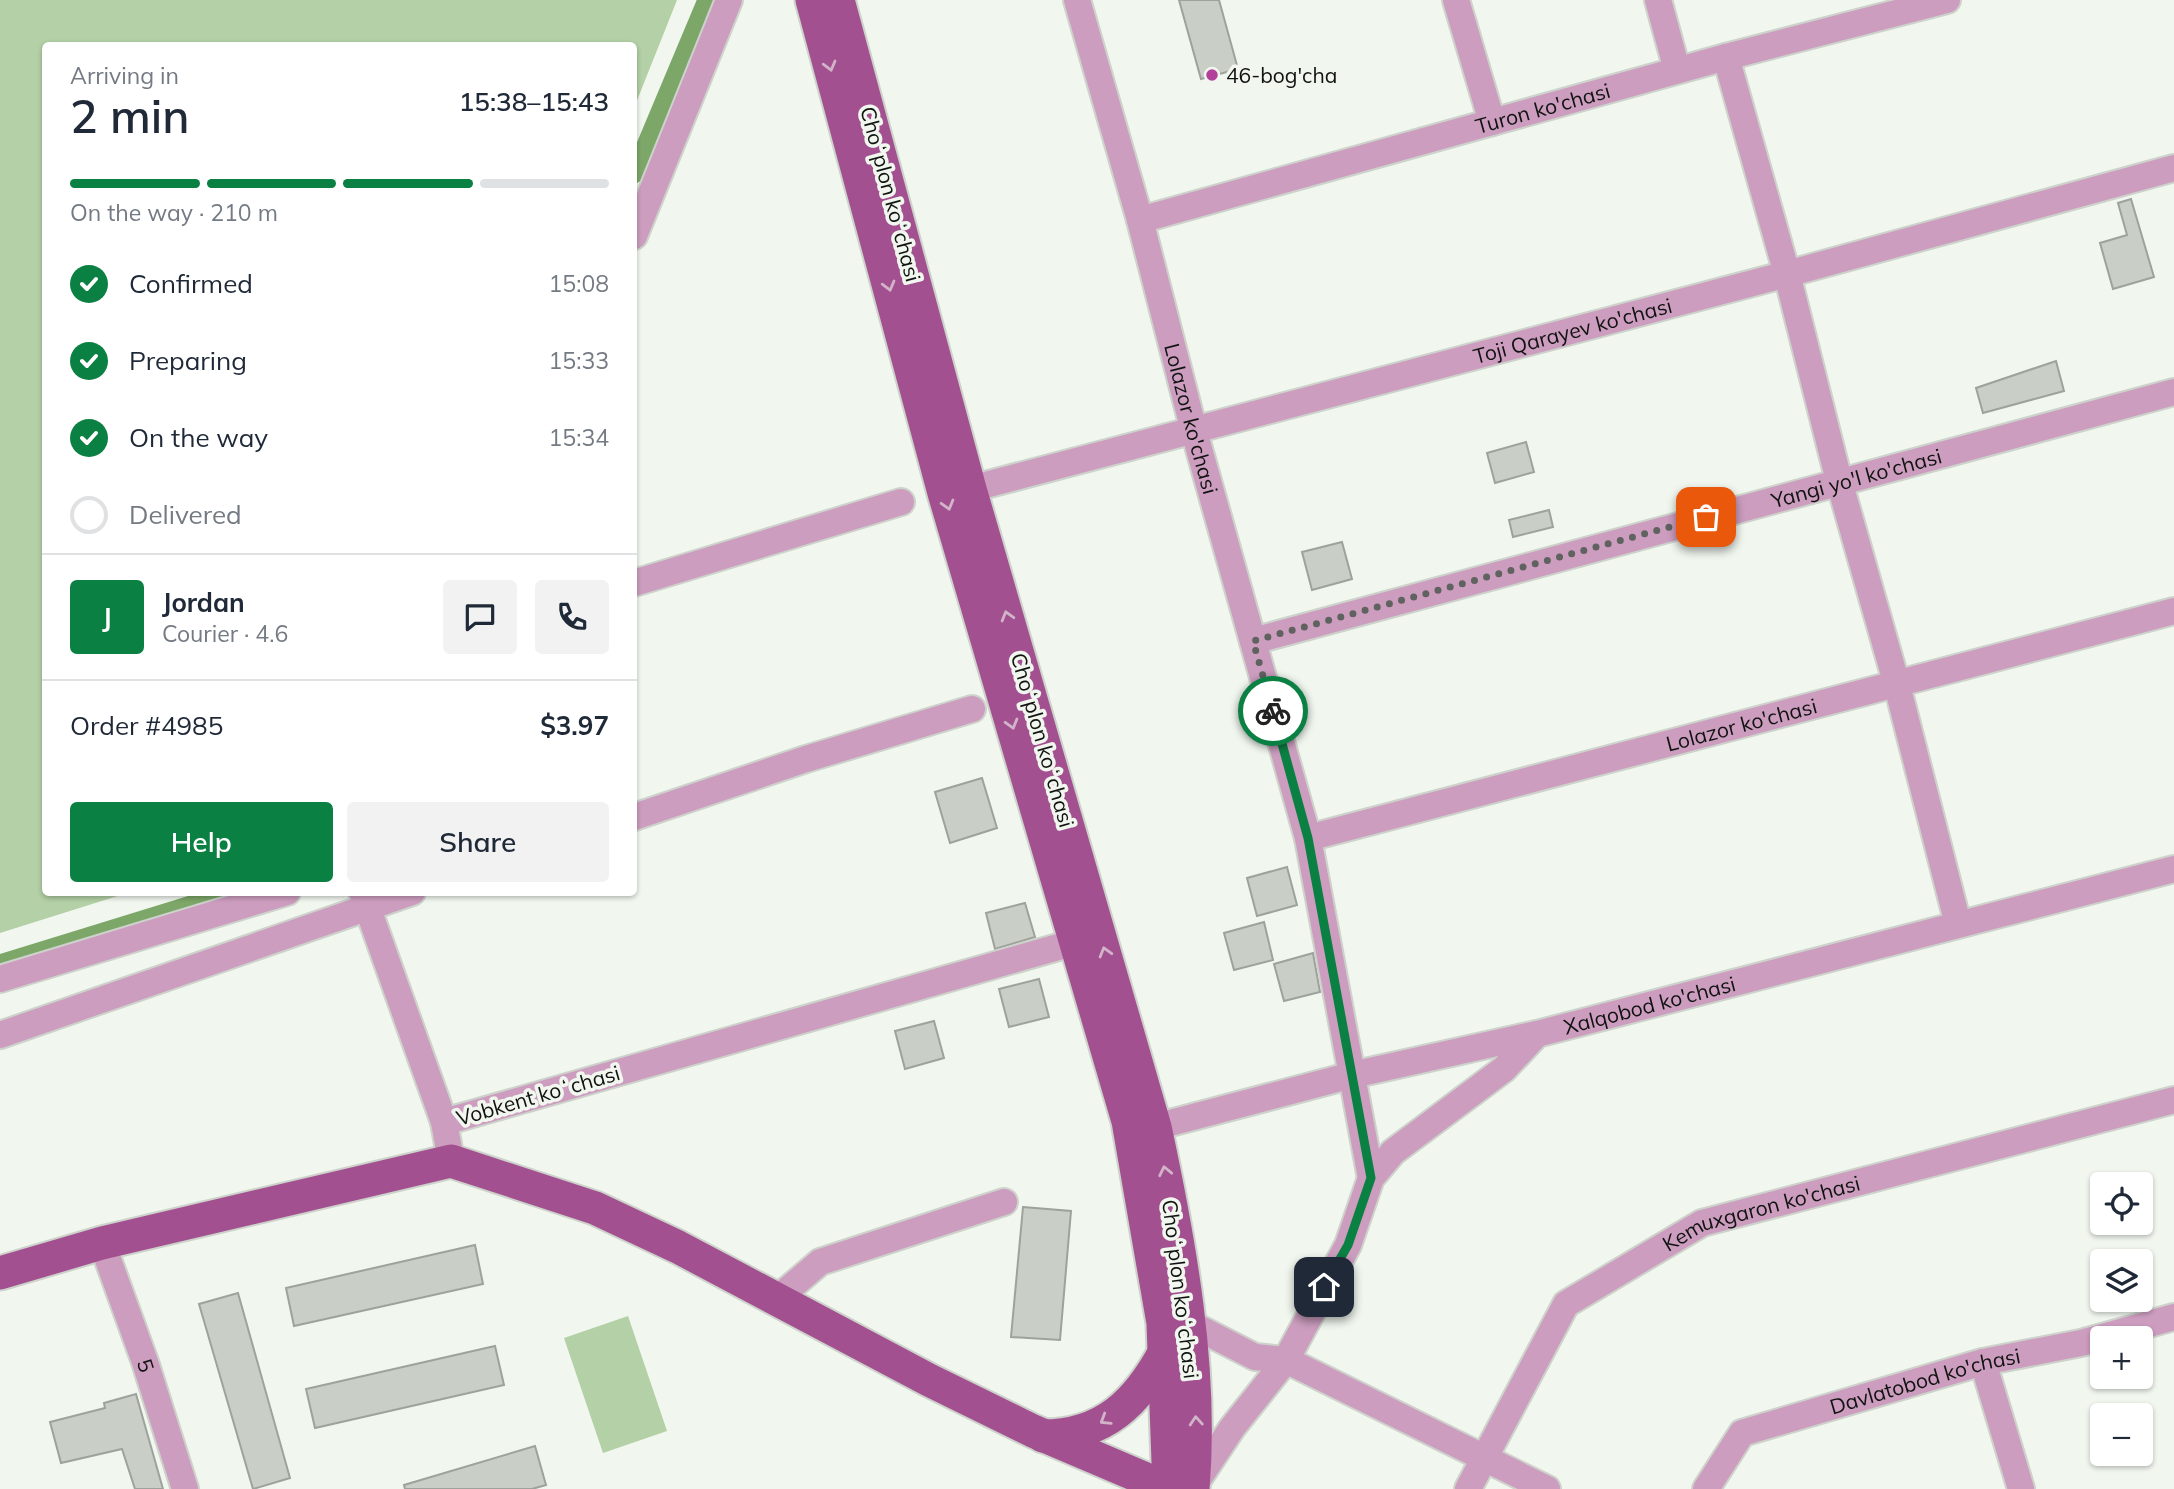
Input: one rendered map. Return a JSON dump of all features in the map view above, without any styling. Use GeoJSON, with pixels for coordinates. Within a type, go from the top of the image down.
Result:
{"type":"FeatureCollection","features":[{"type":"Feature","properties":{"kind":"main road","name":"Choʻplon koʻchasi"},"geometry":{"type":"LineString","coordinates":[[812,0],[944,493],[1128,1121],[1150,1233],[1179,1489]]}},
{"type":"Feature","properties":{"kind":"main road","name":"Choʻplon koʻchasi"},"geometry":{"type":"LineString","coordinates":[[838,0],[970,489],[1156,1127],[1174,1217],[1197,1430],[1179,1489]]}},
{"type":"Feature","properties":{"kind":"main road"},"geometry":{"type":"LineString","coordinates":[[0,1273],[102,1243],[451,1161],[594,1209],[678,1247],[929,1380],[1043,1436],[1179,1489]]}},
{"type":"Feature","properties":{"kind":"main road"},"geometry":{"type":"LineString","coordinates":[[1043,1436],[1068,1436],[1093,1428],[1119,1412],[1147,1384],[1165,1351]]}},
{"type":"Feature","properties":{"kind":"street"},"geometry":{"type":"LineString","coordinates":[[637,229],[729,0]]}},
{"type":"Feature","properties":{"kind":"street","name":"Lolazor ko'chasi"},"geometry":{"type":"LineString","coordinates":[[1077,0],[1140,220],[1194,431],[1308,838],[1371,1178]]}},
{"type":"Feature","properties":{"kind":"street"},"geometry":{"type":"LineString","coordinates":[[1456,0],[1492,122]]}},
{"type":"Feature","properties":{"kind":"street"},"geometry":{"type":"LineString","coordinates":[[1658,0],[1678,70]]}},
{"type":"Feature","properties":{"kind":"street","name":"Turon ko'chasi"},"geometry":{"type":"LineString","coordinates":[[1140,220],[1726,57],[1865,10],[1947,0]]}},
{"type":"Feature","properties":{"kind":"street"},"geometry":{"type":"LineString","coordinates":[[1726,57],[1787,274],[1839,481],[1897,685],[1958,924]]}},
{"type":"Feature","properties":{"kind":"street","name":"Toji Qarayev ko'chasi"},"geometry":{"type":"LineString","coordinates":[[970,489],[1009,476],[1194,431],[1787,274],[2174,168]]}},
{"type":"Feature","properties":{"kind":"street","name":"Yangi yo'l ko'chasi"},"geometry":{"type":"LineString","coordinates":[[1253,641],[2174,392]]}},
{"type":"Feature","properties":{"kind":"street"},"geometry":{"type":"LineString","coordinates":[[637,582],[901,502]]}},
{"type":"Feature","properties":{"kind":"street","name":"Lolazor ko'chasi"},"geometry":{"type":"LineString","coordinates":[[1308,838],[2174,611]]}},
{"type":"Feature","properties":{"kind":"street"},"geometry":{"type":"LineString","coordinates":[[637,816],[806,759],[972,709]]}},
{"type":"Feature","properties":{"kind":"street","name":"Xalqobod ko'chasi"},"geometry":{"type":"LineString","coordinates":[[1179,1489],[1286,1360],[1348,1245],[1371,1178],[1393,1152],[1504,1069],[1537,1034],[2174,869]]}},
{"type":"Feature","properties":{"kind":"street"},"geometry":{"type":"LineString","coordinates":[[0,979],[274,896]]}},
{"type":"Feature","properties":{"kind":"street"},"geometry":{"type":"LineString","coordinates":[[0,1035],[364,900],[388,896]]}},
{"type":"Feature","properties":{"kind":"street"},"geometry":{"type":"LineString","coordinates":[[364,900],[444,1122]]}},
{"type":"Feature","properties":{"kind":"street","name":"Vobkent koʻchasi"},"geometry":{"type":"LineString","coordinates":[[451,1161],[444,1122],[1076,942]]}},
{"type":"Feature","properties":{"kind":"street"},"geometry":{"type":"LineString","coordinates":[[1156,1127],[1352,1075],[1537,1034]]}},
{"type":"Feature","properties":{"kind":"street","name":"Kemuxgaron ko'chasi"},"geometry":{"type":"LineString","coordinates":[[1468,1489],[1566,1304],[1702,1223],[2174,1100]]}},
{"type":"Feature","properties":{"kind":"street"},"geometry":{"type":"LineString","coordinates":[[777,1299],[820,1262],[1004,1202]]}},
{"type":"Feature","properties":{"kind":"street","name":"5"},"geometry":{"type":"LineString","coordinates":[[102,1243],[145,1362],[185,1489]]}},
{"type":"Feature","properties":{"kind":"street","name":"Davlatobod ko'chasi"},"geometry":{"type":"LineString","coordinates":[[1706,1489],[1742,1433],[1983,1362],[2081,1343],[2174,1317]]}},
{"type":"Feature","properties":{"kind":"street"},"geometry":{"type":"LineString","coordinates":[[1187,1322],[1255,1357],[1286,1360],[1547,1489]]}},
{"type":"Feature","properties":{"kind":"street"},"geometry":{"type":"LineString","coordinates":[[1983,1362],[2021,1489]]}},
{"type":"Feature","properties":{"kind":"green space"},"geometry":{"type":"Polygon","coordinates":[[[0,0],[677,0],[637,100],[637,42],[42,42],[42,896],[117,896],[0,933],[0,0]]]}},
{"type":"Feature","properties":{"kind":"green space"},"geometry":{"type":"Polygon","coordinates":[[[628,1316],[667,1431],[603,1453],[564,1338],[628,1316]]]}},
{"type":"Feature","properties":{"kind":"building"},"geometry":{"type":"Polygon","coordinates":[[[1179,0],[1219,0],[1238,69],[1201,79],[1179,0]]]}},
{"type":"Feature","properties":{"kind":"building"},"geometry":{"type":"Polygon","coordinates":[[[2131,199],[2154,277],[2113,289],[2100,243],[2127,235],[2118,203],[2131,199]]]}},
{"type":"Feature","properties":{"kind":"building"},"geometry":{"type":"Polygon","coordinates":[[[2056,361],[2064,391],[1983,413],[1976,388],[2056,361]]]}},
{"type":"Feature","properties":{"kind":"building"},"geometry":{"type":"Polygon","coordinates":[[[1526,442],[1534,472],[1495,483],[1487,453],[1526,442]]]}},
{"type":"Feature","properties":{"kind":"building"},"geometry":{"type":"Polygon","coordinates":[[[1549,510],[1553,527],[1513,537],[1509,520],[1549,510]]]}},
{"type":"Feature","properties":{"kind":"building"},"geometry":{"type":"Polygon","coordinates":[[[1342,542],[1352,579],[1312,590],[1302,552],[1342,542]]]}},
{"type":"Feature","properties":{"kind":"building"},"geometry":{"type":"Polygon","coordinates":[[[982,778],[997,828],[950,843],[935,792],[982,778]]]}},
{"type":"Feature","properties":{"kind":"building"},"geometry":{"type":"Polygon","coordinates":[[[1287,867],[1297,905],[1257,916],[1247,878],[1287,867]]]}},
{"type":"Feature","properties":{"kind":"building"},"geometry":{"type":"Polygon","coordinates":[[[1025,903],[1035,937],[995,949],[986,913],[1025,903]]]}},
{"type":"Feature","properties":{"kind":"building"},"geometry":{"type":"Polygon","coordinates":[[[1264,922],[1273,960],[1234,970],[1224,933],[1264,922]]]}},
{"type":"Feature","properties":{"kind":"building"},"geometry":{"type":"Polygon","coordinates":[[[1313,953],[1320,992],[1284,1001],[1274,964],[1313,953]]]}},
{"type":"Feature","properties":{"kind":"building"},"geometry":{"type":"Polygon","coordinates":[[[1039,979],[1049,1017],[1009,1027],[999,989],[1039,979]]]}},
{"type":"Feature","properties":{"kind":"building"},"geometry":{"type":"Polygon","coordinates":[[[934,1021],[944,1058],[905,1069],[895,1031],[934,1021]]]}},
{"type":"Feature","properties":{"kind":"building"},"geometry":{"type":"Polygon","coordinates":[[[1023,1207],[1071,1211],[1060,1340],[1011,1337],[1023,1207]]]}},
{"type":"Feature","properties":{"kind":"building"},"geometry":{"type":"Polygon","coordinates":[[[475,1245],[483,1284],[294,1326],[286,1288],[475,1245]]]}},
{"type":"Feature","properties":{"kind":"building"},"geometry":{"type":"Polygon","coordinates":[[[238,1293],[290,1478],[253,1489],[199,1304],[238,1293]]]}},
{"type":"Feature","properties":{"kind":"building"},"geometry":{"type":"Polygon","coordinates":[[[495,1346],[504,1385],[315,1428],[306,1389],[495,1346]]]}},
{"type":"Feature","properties":{"kind":"building"},"geometry":{"type":"Polygon","coordinates":[[[136,1394],[163,1489],[135,1489],[122,1449],[61,1463],[50,1422],[105,1408],[104,1403],[136,1394]]]}},
{"type":"Feature","properties":{"kind":"building"},"geometry":{"type":"Polygon","coordinates":[[[535,1446],[546,1485],[532,1489],[405,1489],[404,1485],[535,1446]]]}},
{"type":"Feature","properties":{"kind":"waterway"},"geometry":{"type":"LineString","coordinates":[[637,167],[707,0]]}},
{"type":"Feature","properties":{"kind":"waterway"},"geometry":{"type":"LineString","coordinates":[[0,964],[220,896]]}},
{"type":"Feature","properties":{"kind":"way so far"},"geometry":{"type":"LineString","coordinates":[[1273,711],[1253,641],[1706,517]]}},
{"type":"Feature","properties":{"kind":"place","name":"46-bog'cha"},"geometry":{"type":"Point","coordinates":[1212,75]}},
{"type":"Feature","properties":{"kind":"route"},"geometry":{"type":"LineString","coordinates":[[1273,711],[1308,838],[1371,1178],[1348,1245],[1324,1287]]}}]}
